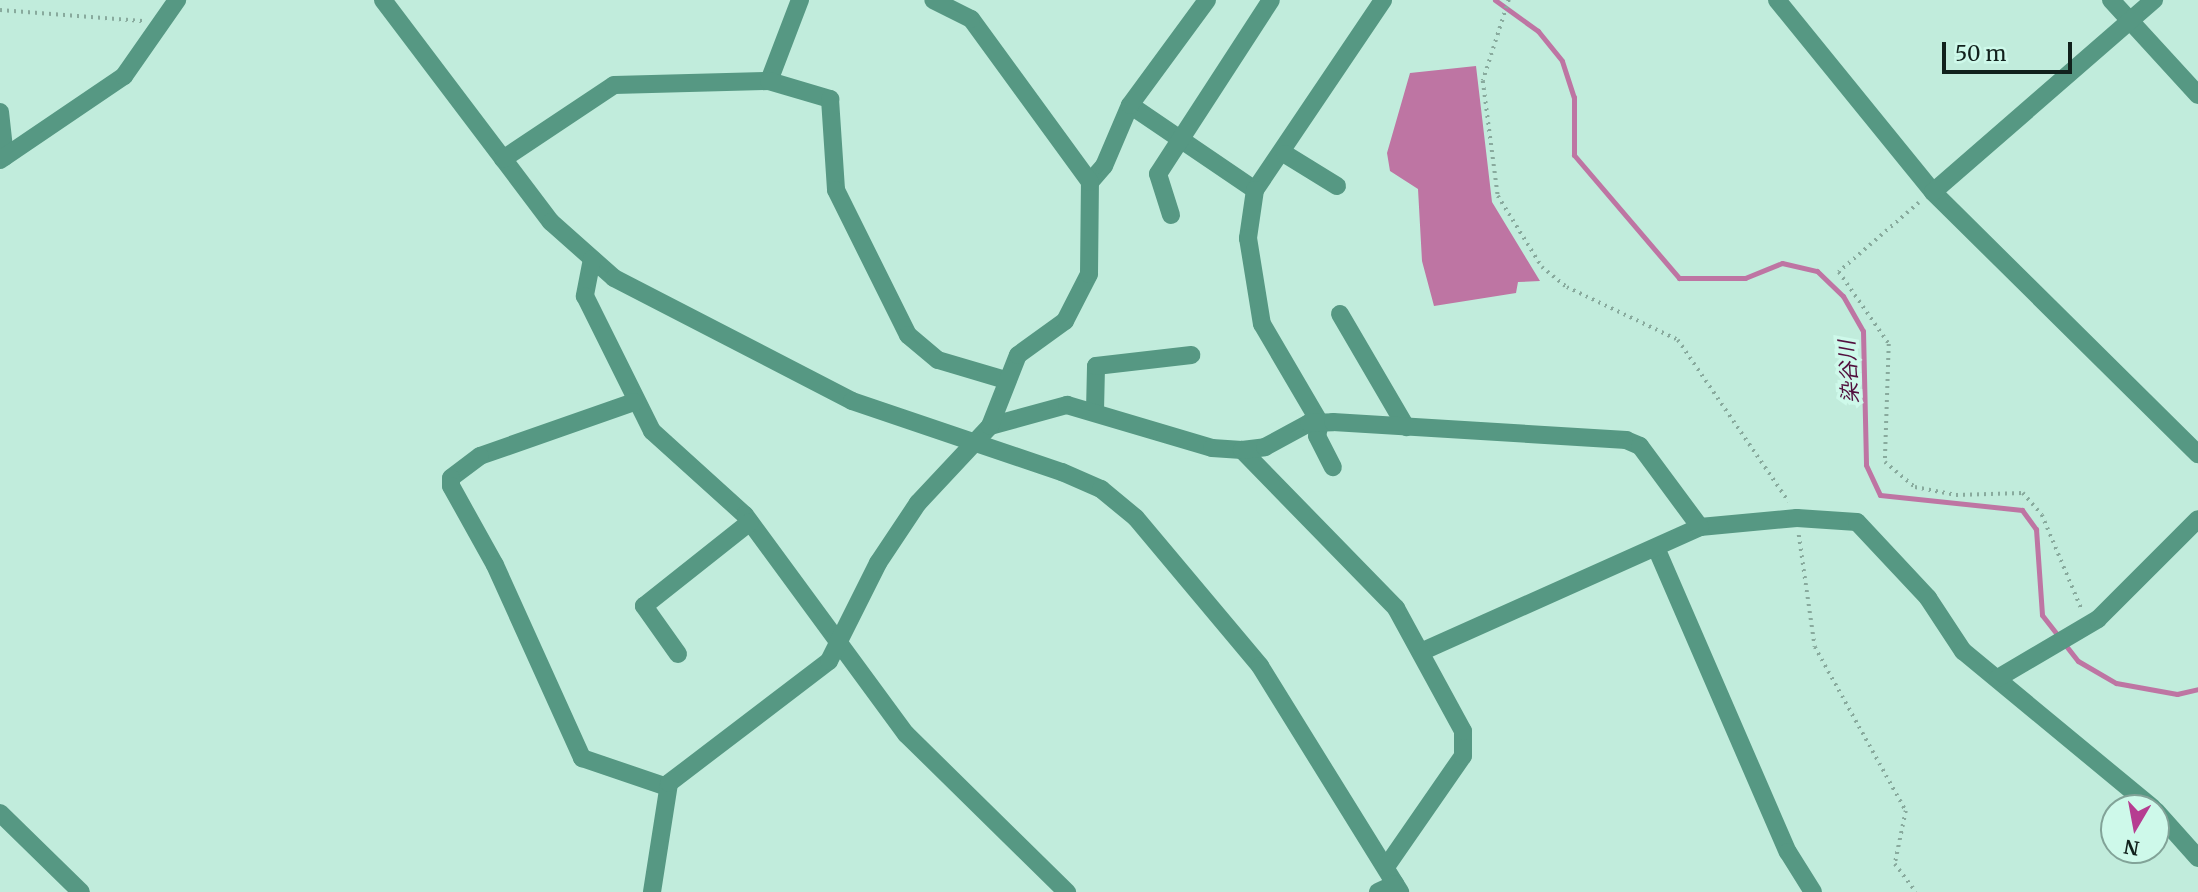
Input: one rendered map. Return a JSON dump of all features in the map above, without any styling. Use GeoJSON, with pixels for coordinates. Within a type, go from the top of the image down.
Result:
{"type":"FeatureCollection","features":[{"type":"Feature","properties":{"kind":"street"},"geometry":{"type":"LineString","coordinates":[[2,159],[124,76],[177,0]]}},
{"type":"Feature","properties":{"kind":"street"},"geometry":{"type":"LineString","coordinates":[[383,0],[551,222],[592,259],[668,308],[852,401],[1101,489],[1136,518],[1260,666],[1398,888],[1378,892]]}},
{"type":"Feature","properties":{"kind":"street"},"geometry":{"type":"LineString","coordinates":[[769,81],[800,0]]}},
{"type":"Feature","properties":{"kind":"street"},"geometry":{"type":"LineString","coordinates":[[658,890],[667,787],[800,688],[839,648],[878,563],[918,503],[975,446],[990,426],[1005,380],[1018,355],[1065,321],[1080,298],[1093,248],[1090,182],[971,19],[933,0]]}},
{"type":"Feature","properties":{"kind":"street"},"geometry":{"type":"LineString","coordinates":[[1090,182],[1104,166],[1130,105],[1207,0]]}},
{"type":"Feature","properties":{"kind":"street"},"geometry":{"type":"LineString","coordinates":[[1171,215],[1158,174],[1271,0]]}},
{"type":"Feature","properties":{"kind":"street"},"geometry":{"type":"LineString","coordinates":[[1333,467],[1317,436],[1320,423],[1262,324],[1248,238],[1255,190],[1285,154],[1383,0]]}},
{"type":"Feature","properties":{"kind":"street"},"geometry":{"type":"LineString","coordinates":[[1777,0],[1933,191],[2198,454]]}},
{"type":"Feature","properties":{"kind":"street"},"geometry":{"type":"LineString","coordinates":[[2110,0],[2198,95]]}},
{"type":"Feature","properties":{"kind":"street"},"geometry":{"type":"LineString","coordinates":[[1933,191],[2154,0]]}},
{"type":"Feature","properties":{"kind":"street"},"geometry":{"type":"LineString","coordinates":[[503,159],[614,85],[769,81],[830,99],[836,190],[908,335],[938,360],[1005,380]]}},
{"type":"Feature","properties":{"kind":"street"},"geometry":{"type":"LineString","coordinates":[[1130,105],[1255,190]]}},
{"type":"Feature","properties":{"kind":"street"},"geometry":{"type":"LineString","coordinates":[[0,112],[2,159]]}},
{"type":"Feature","properties":{"kind":"street"},"geometry":{"type":"LineString","coordinates":[[1285,154],[1337,186]]}},
{"type":"Feature","properties":{"kind":"street"},"geometry":{"type":"LineString","coordinates":[[592,259],[584,296],[620,356],[634,402],[652,431],[750,522],[839,648],[951,782],[1067,892]]}},
{"type":"Feature","properties":{"kind":"street"},"geometry":{"type":"LineString","coordinates":[[1340,314],[1406,427]]}},
{"type":"Feature","properties":{"kind":"street"},"geometry":{"type":"LineString","coordinates":[[1095,411],[1096,366],[1191,355]]}},
{"type":"Feature","properties":{"kind":"street"},"geometry":{"type":"LineString","coordinates":[[634,402],[480,456],[451,478],[451,486],[495,565],[582,758],[667,787]]}},
{"type":"Feature","properties":{"kind":"street"},"geometry":{"type":"LineString","coordinates":[[990,426],[1067,405],[1095,411],[1212,448],[1242,450],[1320,423],[1626,440],[1640,446],[1700,527]]}},
{"type":"Feature","properties":{"kind":"street"},"geometry":{"type":"LineString","coordinates":[[1242,450],[1359,564],[1423,651],[1463,731],[1462,756],[1386,867]]}},
{"type":"Feature","properties":{"kind":"street"},"geometry":{"type":"LineString","coordinates":[[1423,651],[1657,550],[1700,527],[1797,518],[1857,522],[1928,598],[1963,650],[2137,794]]}},
{"type":"Feature","properties":{"kind":"street"},"geometry":{"type":"LineString","coordinates":[[1998,678],[2088,625],[2198,519]]}},
{"type":"Feature","properties":{"kind":"street"},"geometry":{"type":"LineString","coordinates":[[678,654],[644,606],[750,522]]}},
{"type":"Feature","properties":{"kind":"street"},"geometry":{"type":"LineString","coordinates":[[1657,550],[1782,840],[1813,892]]}},
{"type":"Feature","properties":{"kind":"street"},"geometry":{"type":"LineString","coordinates":[[0,813],[81,892]]}},
{"type":"Feature","properties":{"kind":"street"},"geometry":{"type":"LineString","coordinates":[[2170,826],[2198,858]]}},
{"type":"Feature","properties":{"kind":"path"},"geometry":{"type":"LineString","coordinates":[[1509,0],[1483,81],[1498,196],[1542,267],[1558,280],[1678,340],[1772,471],[1797,518],[1815,647],[1906,811],[1895,864],[1916,892]]}},
{"type":"Feature","properties":{"kind":"path"},"geometry":{"type":"LineString","coordinates":[[0,10],[162,23]]}},
{"type":"Feature","properties":{"kind":"path"},"geometry":{"type":"LineString","coordinates":[[1933,191],[1839,272],[1889,344],[1885,462],[1915,487],[1956,495],[2023,494],[2042,515],[2088,625]]}},
{"type":"Feature","properties":{"kind":"shaded area"},"geometry":{"type":"Polygon","coordinates":[[[1476,66],[1492,202],[1540,281],[1518,282],[1516,293],[1434,306],[1422,261],[1418,189],[1390,171],[1387,153],[1410,73],[1476,66]]]}},
{"type":"Feature","properties":{"kind":"waterway","name":"染谷川"},"geometry":{"type":"LineString","coordinates":[[1495,0],[1538,31],[1562,61],[1574,97],[1574,155],[1679,278],[1745,278],[1782,263],[1817,271],[1843,296],[1863,331],[1866,465],[1880,495],[2022,510],[2036,529],[2042,615],[2078,661],[2116,683],[2177,694],[2198,689]]}}]}
